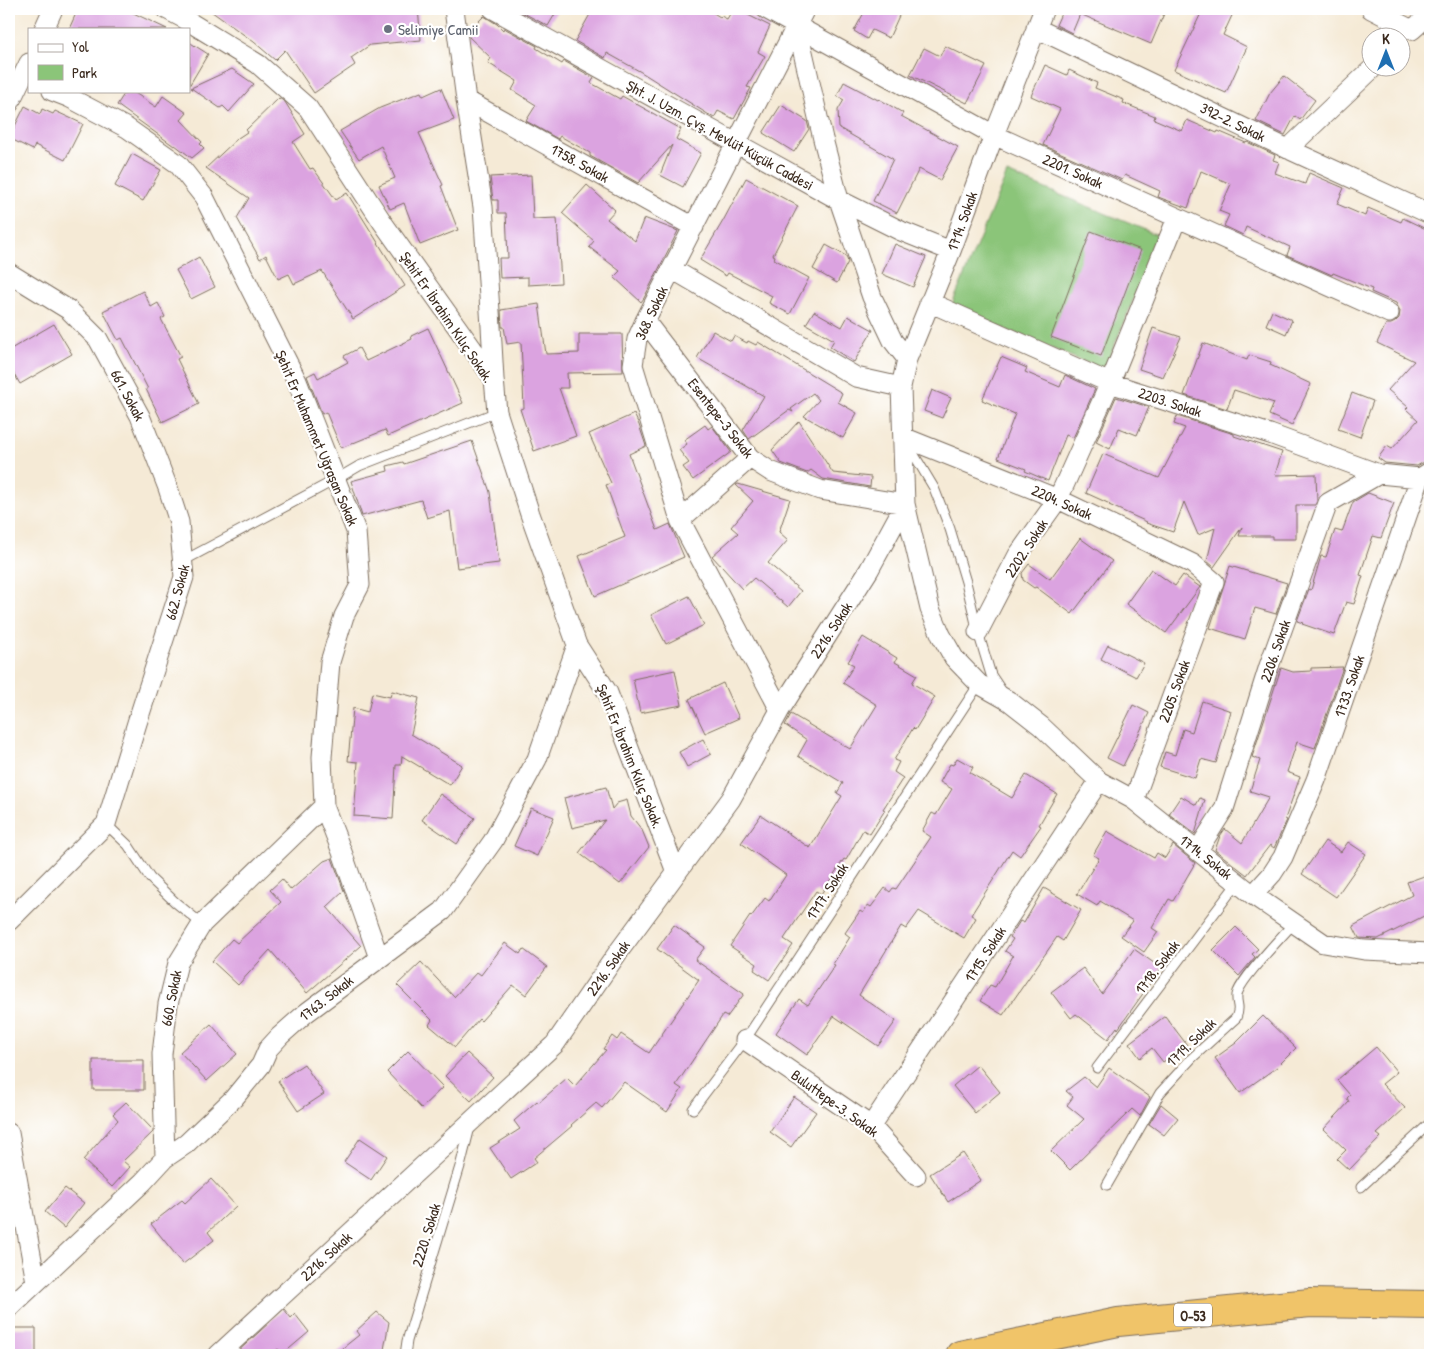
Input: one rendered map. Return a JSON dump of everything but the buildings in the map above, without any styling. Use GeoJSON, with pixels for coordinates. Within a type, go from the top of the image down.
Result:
{"type":"FeatureCollection","features":[{"type":"Feature","properties":{"kind":"highway","name":"O-53"},"geometry":{"type":"LineString","coordinates":[[960,1355],[1118,1322],[1310,1303],[1430,1305]]}},
{"type":"Feature","properties":{"kind":"street"},"geometry":{"type":"LineString","coordinates":[[44,28],[53,9]]}},
{"type":"Feature","properties":{"kind":"street","name":"Şehit Er İbrahim Kılıç Sokak."},"geometry":{"type":"LineString","coordinates":[[166,9],[184,18],[258,64],[308,108],[383,223],[494,379],[497,412],[530,514],[578,644],[608,693],[676,872]]}},
{"type":"Feature","properties":{"kind":"street"},"geometry":{"type":"LineString","coordinates":[[454,9],[483,207],[494,379]]}},
{"type":"Feature","properties":{"kind":"street","name":"Şht. J. Uzm. Çvş. Mevlüt Küçük Caddesi"},"geometry":{"type":"LineString","coordinates":[[493,9],[839,200],[901,231],[951,251]]}},
{"type":"Feature","properties":{"kind":"street","name":"2201. Sokak"},"geometry":{"type":"LineString","coordinates":[[766,9],[994,135],[1389,313]]}},
{"type":"Feature","properties":{"kind":"street","name":"368. Sokak"},"geometry":{"type":"LineString","coordinates":[[780,710],[680,520],[633,365],[637,339],[645,321],[805,9]]}},
{"type":"Feature","properties":{"kind":"street"},"geometry":{"type":"LineString","coordinates":[[1371,9],[1397,28]]}},
{"type":"Feature","properties":{"kind":"street"},"geometry":{"type":"LineString","coordinates":[[1412,30],[1430,14]]}},
{"type":"Feature","properties":{"kind":"street","name":"1714. Sokak"},"geometry":{"type":"LineString","coordinates":[[1039,15],[951,251],[907,359],[901,387],[905,504],[930,609],[941,635],[954,658],[979,684],[1009,701],[1041,726],[1098,781],[1134,800],[1254,895],[1323,943],[1364,950],[1430,953]]}},
{"type":"Feature","properties":{"kind":"street","name":"392-2. Sokak"},"geometry":{"type":"LineString","coordinates":[[1039,15],[1288,149],[1430,214]]}},
{"type":"Feature","properties":{"kind":"street"},"geometry":{"type":"LineString","coordinates":[[797,26],[839,200],[872,297],[893,341],[907,359]]}},
{"type":"Feature","properties":{"kind":"street"},"geometry":{"type":"LineString","coordinates":[[9,104],[22,76]]}},
{"type":"Feature","properties":{"kind":"street"},"geometry":{"type":"LineString","coordinates":[[1288,149],[1363,78]]}},
{"type":"Feature","properties":{"kind":"street","name":"Şehit Er Muhammet Uğraşan Sokak"},"geometry":{"type":"LineString","coordinates":[[55,92],[127,128],[178,164],[204,197],[296,381],[356,531],[360,585],[344,616],[330,662],[322,757],[324,806],[379,958]]}},
{"type":"Feature","properties":{"kind":"street","name":"1758. Sokak"},"geometry":{"type":"LineString","coordinates":[[466,100],[694,227]]}},
{"type":"Feature","properties":{"kind":"street","name":"2202. Sokak"},"geometry":{"type":"LineString","coordinates":[[978,632],[1018,555],[1058,499],[1110,382],[1177,218]]}},
{"type":"Feature","properties":{"kind":"street"},"geometry":{"type":"LineString","coordinates":[[672,269],[856,377],[901,387]]}},
{"type":"Feature","properties":{"kind":"street","name":"661. Sokak"},"geometry":{"type":"LineString","coordinates":[[9,273],[69,310],[98,339],[144,425],[179,522],[183,561]]}},
{"type":"Feature","properties":{"kind":"street","name":"2203. Sokak"},"geometry":{"type":"LineString","coordinates":[[929,302],[1110,382],[1270,434],[1379,474],[1425,475]]}},
{"type":"Feature","properties":{"kind":"street","name":"Esentepe-3 Sokak"},"geometry":{"type":"LineString","coordinates":[[645,321],[750,458],[770,471],[820,490],[905,504]]}},
{"type":"Feature","properties":{"kind":"street","name":"2204. Sokak"},"geometry":{"type":"LineString","coordinates":[[903,437],[1058,499],[1193,564],[1214,582]]}},
{"type":"Feature","properties":{"kind":"street"},"geometry":{"type":"LineString","coordinates":[[680,520],[750,458]]}},
{"type":"Feature","properties":{"kind":"street","name":"2206. Sokak"},"geometry":{"type":"LineString","coordinates":[[1198,850],[1224,809],[1269,666],[1328,503],[1379,474]]}},
{"type":"Feature","properties":{"kind":"street","name":"1733. Sokak"},"geometry":{"type":"LineString","coordinates":[[1254,895],[1272,874],[1283,857],[1316,780],[1425,475]]}},
{"type":"Feature","properties":{"kind":"street","name":"2216. Sokak"},"geometry":{"type":"LineString","coordinates":[[218,1355],[555,1044],[619,951],[731,799],[780,710],[869,570],[905,504]]}},
{"type":"Feature","properties":{"kind":"street","name":"662. Sokak"},"geometry":{"type":"LineString","coordinates":[[9,921],[106,824],[184,577],[183,561]]}},
{"type":"Feature","properties":{"kind":"street","name":"2205. Sokak"},"geometry":{"type":"LineString","coordinates":[[1134,800],[1214,582]]}},
{"type":"Feature","properties":{"kind":"street","name":"1763. Sokak"},"geometry":{"type":"LineString","coordinates":[[9,1308],[143,1182],[165,1158],[186,1144],[234,1098],[261,1065],[268,1049],[280,1036],[306,1013],[443,910],[493,841],[537,759],[578,644]]}},
{"type":"Feature","properties":{"kind":"street","name":"1715. Sokak"},"geometry":{"type":"LineString","coordinates":[[871,1126],[1098,781]]}},
{"type":"Feature","properties":{"kind":"street","name":"660. Sokak"},"geometry":{"type":"LineString","coordinates":[[165,1158],[162,1054],[168,1004],[178,963],[202,924],[324,806]]}},
{"type":"Feature","properties":{"kind":"street","name":"Buluttepe-3. Sokak"},"geometry":{"type":"LineString","coordinates":[[745,1040],[871,1126],[916,1176]]}},
{"type":"Feature","properties":{"kind":"street"},"geometry":{"type":"LineString","coordinates":[[9,1133],[36,1282]]}},
{"type":"Feature","properties":{"kind":"lane","name":"662. Sokak"},"geometry":{"type":"LineString","coordinates":[[183,561],[359,466],[497,412]]}},
{"type":"Feature","properties":{"kind":"lane","name":"1714. Sokak"},"geometry":{"type":"LineString","coordinates":[[903,437],[934,488],[950,529],[991,675],[1009,701]]}},
{"type":"Feature","properties":{"kind":"lane","name":"1717. Sokak"},"geometry":{"type":"LineString","coordinates":[[693,1109],[745,1040],[979,684]]}},
{"type":"Feature","properties":{"kind":"lane"},"geometry":{"type":"LineString","coordinates":[[106,824],[128,845],[150,878],[202,924]]}},
{"type":"Feature","properties":{"kind":"lane","name":"1718. Sokak"},"geometry":{"type":"LineString","coordinates":[[1097,1068],[1238,882]]}},
{"type":"Feature","properties":{"kind":"lane","name":"1719. Sokak"},"geometry":{"type":"LineString","coordinates":[[1107,1185],[1160,1093],[1192,1058],[1236,1018],[1239,1010],[1237,994],[1247,977],[1294,923]]}},
{"type":"Feature","properties":{"kind":"lane","name":"2220. Sokak"},"geometry":{"type":"LineString","coordinates":[[405,1355],[461,1163],[471,1122]]}},
{"type":"Feature","properties":{"kind":"lane"},"geometry":{"type":"LineString","coordinates":[[1361,1187],[1430,1123]]}},
{"type":"Feature","properties":{"kind":"green space"},"geometry":{"type":"Polygon","coordinates":[[[1007,173],[1160,236],[1104,370],[951,307],[1007,173]]]}},
{"type":"Feature","properties":{"kind":"place","name":"Selimiye Camii"},"geometry":{"type":"Point","coordinates":[388,29]}}]}
